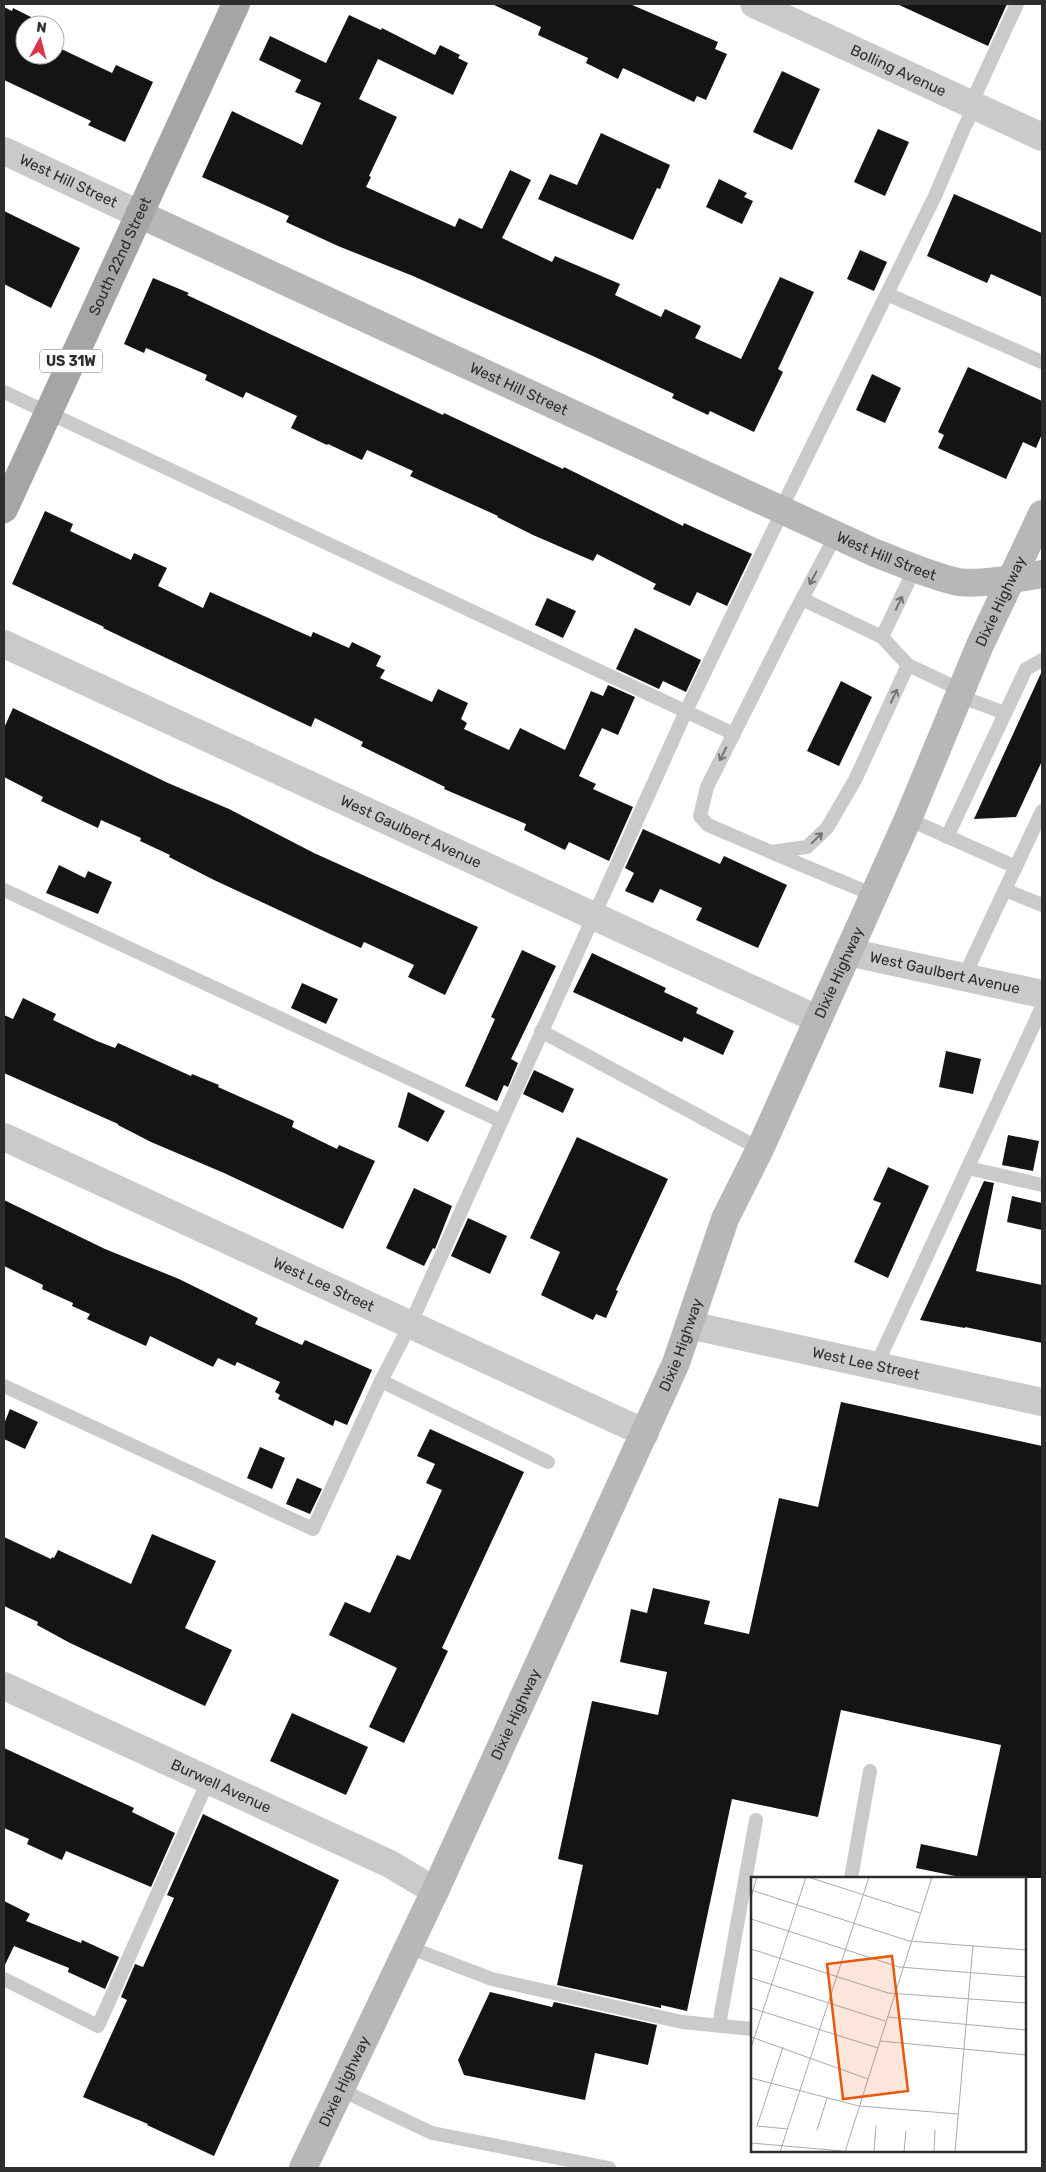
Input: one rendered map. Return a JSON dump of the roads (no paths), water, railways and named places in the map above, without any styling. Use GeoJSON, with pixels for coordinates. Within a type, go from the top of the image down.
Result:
{"type":"FeatureCollection","features":[{"type":"Feature","properties":{"kind":"main road","name":"South 22nd Street"},"geometry":{"type":"LineString","coordinates":[[4,509],[236,4]]}},
{"type":"Feature","properties":{"kind":"street","name":"Bolling Avenue"},"geometry":{"type":"LineString","coordinates":[[754,4],[1042,137]]}},
{"type":"Feature","properties":{"kind":"street","name":"West Hill Street"},"geometry":{"type":"LineString","coordinates":[[4,151],[836,535],[915,568],[960,582],[1011,580],[1042,574]]}},
{"type":"Feature","properties":{"kind":"street","name":"Dixie Highway"},"geometry":{"type":"LineString","coordinates":[[303,2168],[435,1891],[645,1433],[676,1363],[725,1219],[760,1149],[908,820],[960,693],[1042,514]]}},
{"type":"Feature","properties":{"kind":"street","name":"West Gaulbert Avenue"},"geometry":{"type":"LineString","coordinates":[[4,644],[817,1019]]}},
{"type":"Feature","properties":{"kind":"street","name":"West Gaulbert Avenue"},"geometry":{"type":"LineString","coordinates":[[848,952],[1042,994]]}},
{"type":"Feature","properties":{"kind":"street","name":"West Lee Street"},"geometry":{"type":"LineString","coordinates":[[4,1137],[645,1433]]}},
{"type":"Feature","properties":{"kind":"street","name":"West Lee Street"},"geometry":{"type":"LineString","coordinates":[[689,1325],[1042,1402]]}},
{"type":"Feature","properties":{"kind":"street","name":"Burwell Avenue"},"geometry":{"type":"LineString","coordinates":[[4,1686],[390,1864],[435,1891]]}},
{"type":"Feature","properties":{"kind":"lane"},"geometry":{"type":"LineString","coordinates":[[4,1386],[313,1530],[381,1381],[410,1324],[686,711],[935,196],[1017,4]]}},
{"type":"Feature","properties":{"kind":"lane"},"geometry":{"type":"LineString","coordinates":[[887,294],[1042,362]]}},
{"type":"Feature","properties":{"kind":"lane"},"geometry":{"type":"LineString","coordinates":[[4,392],[734,734]]}},
{"type":"Feature","properties":{"kind":"lane"},"geometry":{"type":"LineString","coordinates":[[836,535],[707,786],[700,816],[708,825],[874,895]]}},
{"type":"Feature","properties":{"kind":"lane"},"geometry":{"type":"LineString","coordinates":[[882,637],[915,568]]}},
{"type":"Feature","properties":{"kind":"lane"},"geometry":{"type":"LineString","coordinates":[[802,600],[882,637],[908,666],[960,693],[1006,713]]}},
{"type":"Feature","properties":{"kind":"lane"},"geometry":{"type":"LineString","coordinates":[[947,837],[1026,669],[1042,660]]}},
{"type":"Feature","properties":{"kind":"lane"},"geometry":{"type":"LineString","coordinates":[[771,852],[807,847],[827,828],[855,780],[908,666]]}},
{"type":"Feature","properties":{"kind":"lane"},"geometry":{"type":"LineString","coordinates":[[964,977],[1042,811]]}},
{"type":"Feature","properties":{"kind":"lane"},"geometry":{"type":"LineString","coordinates":[[908,820],[1016,867]]}},
{"type":"Feature","properties":{"kind":"lane"},"geometry":{"type":"LineString","coordinates":[[4,890],[501,1121]]}},
{"type":"Feature","properties":{"kind":"lane"},"geometry":{"type":"LineString","coordinates":[[1005,890],[1042,905]]}},
{"type":"Feature","properties":{"kind":"lane"},"geometry":{"type":"LineString","coordinates":[[876,1366],[1042,1007]]}},
{"type":"Feature","properties":{"kind":"lane"},"geometry":{"type":"LineString","coordinates":[[541,1032],[760,1149]]}},
{"type":"Feature","properties":{"kind":"lane"},"geometry":{"type":"LineString","coordinates":[[968,1168],[1042,1185]]}},
{"type":"Feature","properties":{"kind":"lane"},"geometry":{"type":"LineString","coordinates":[[381,1381],[548,1462]]}},
{"type":"Feature","properties":{"kind":"lane"},"geometry":{"type":"LineString","coordinates":[[851,1877],[870,1772]]}},
{"type":"Feature","properties":{"kind":"lane"},"geometry":{"type":"LineString","coordinates":[[4,1979],[98,2026],[208,1780]]}},
{"type":"Feature","properties":{"kind":"lane"},"geometry":{"type":"LineString","coordinates":[[719,2025],[756,1820]]}},
{"type":"Feature","properties":{"kind":"lane"},"geometry":{"type":"LineString","coordinates":[[408,1947],[492,1979],[682,2022],[751,2029]]}},
{"type":"Feature","properties":{"kind":"lane"},"geometry":{"type":"LineString","coordinates":[[341,2090],[432,2133],[608,2168]]}}]}
